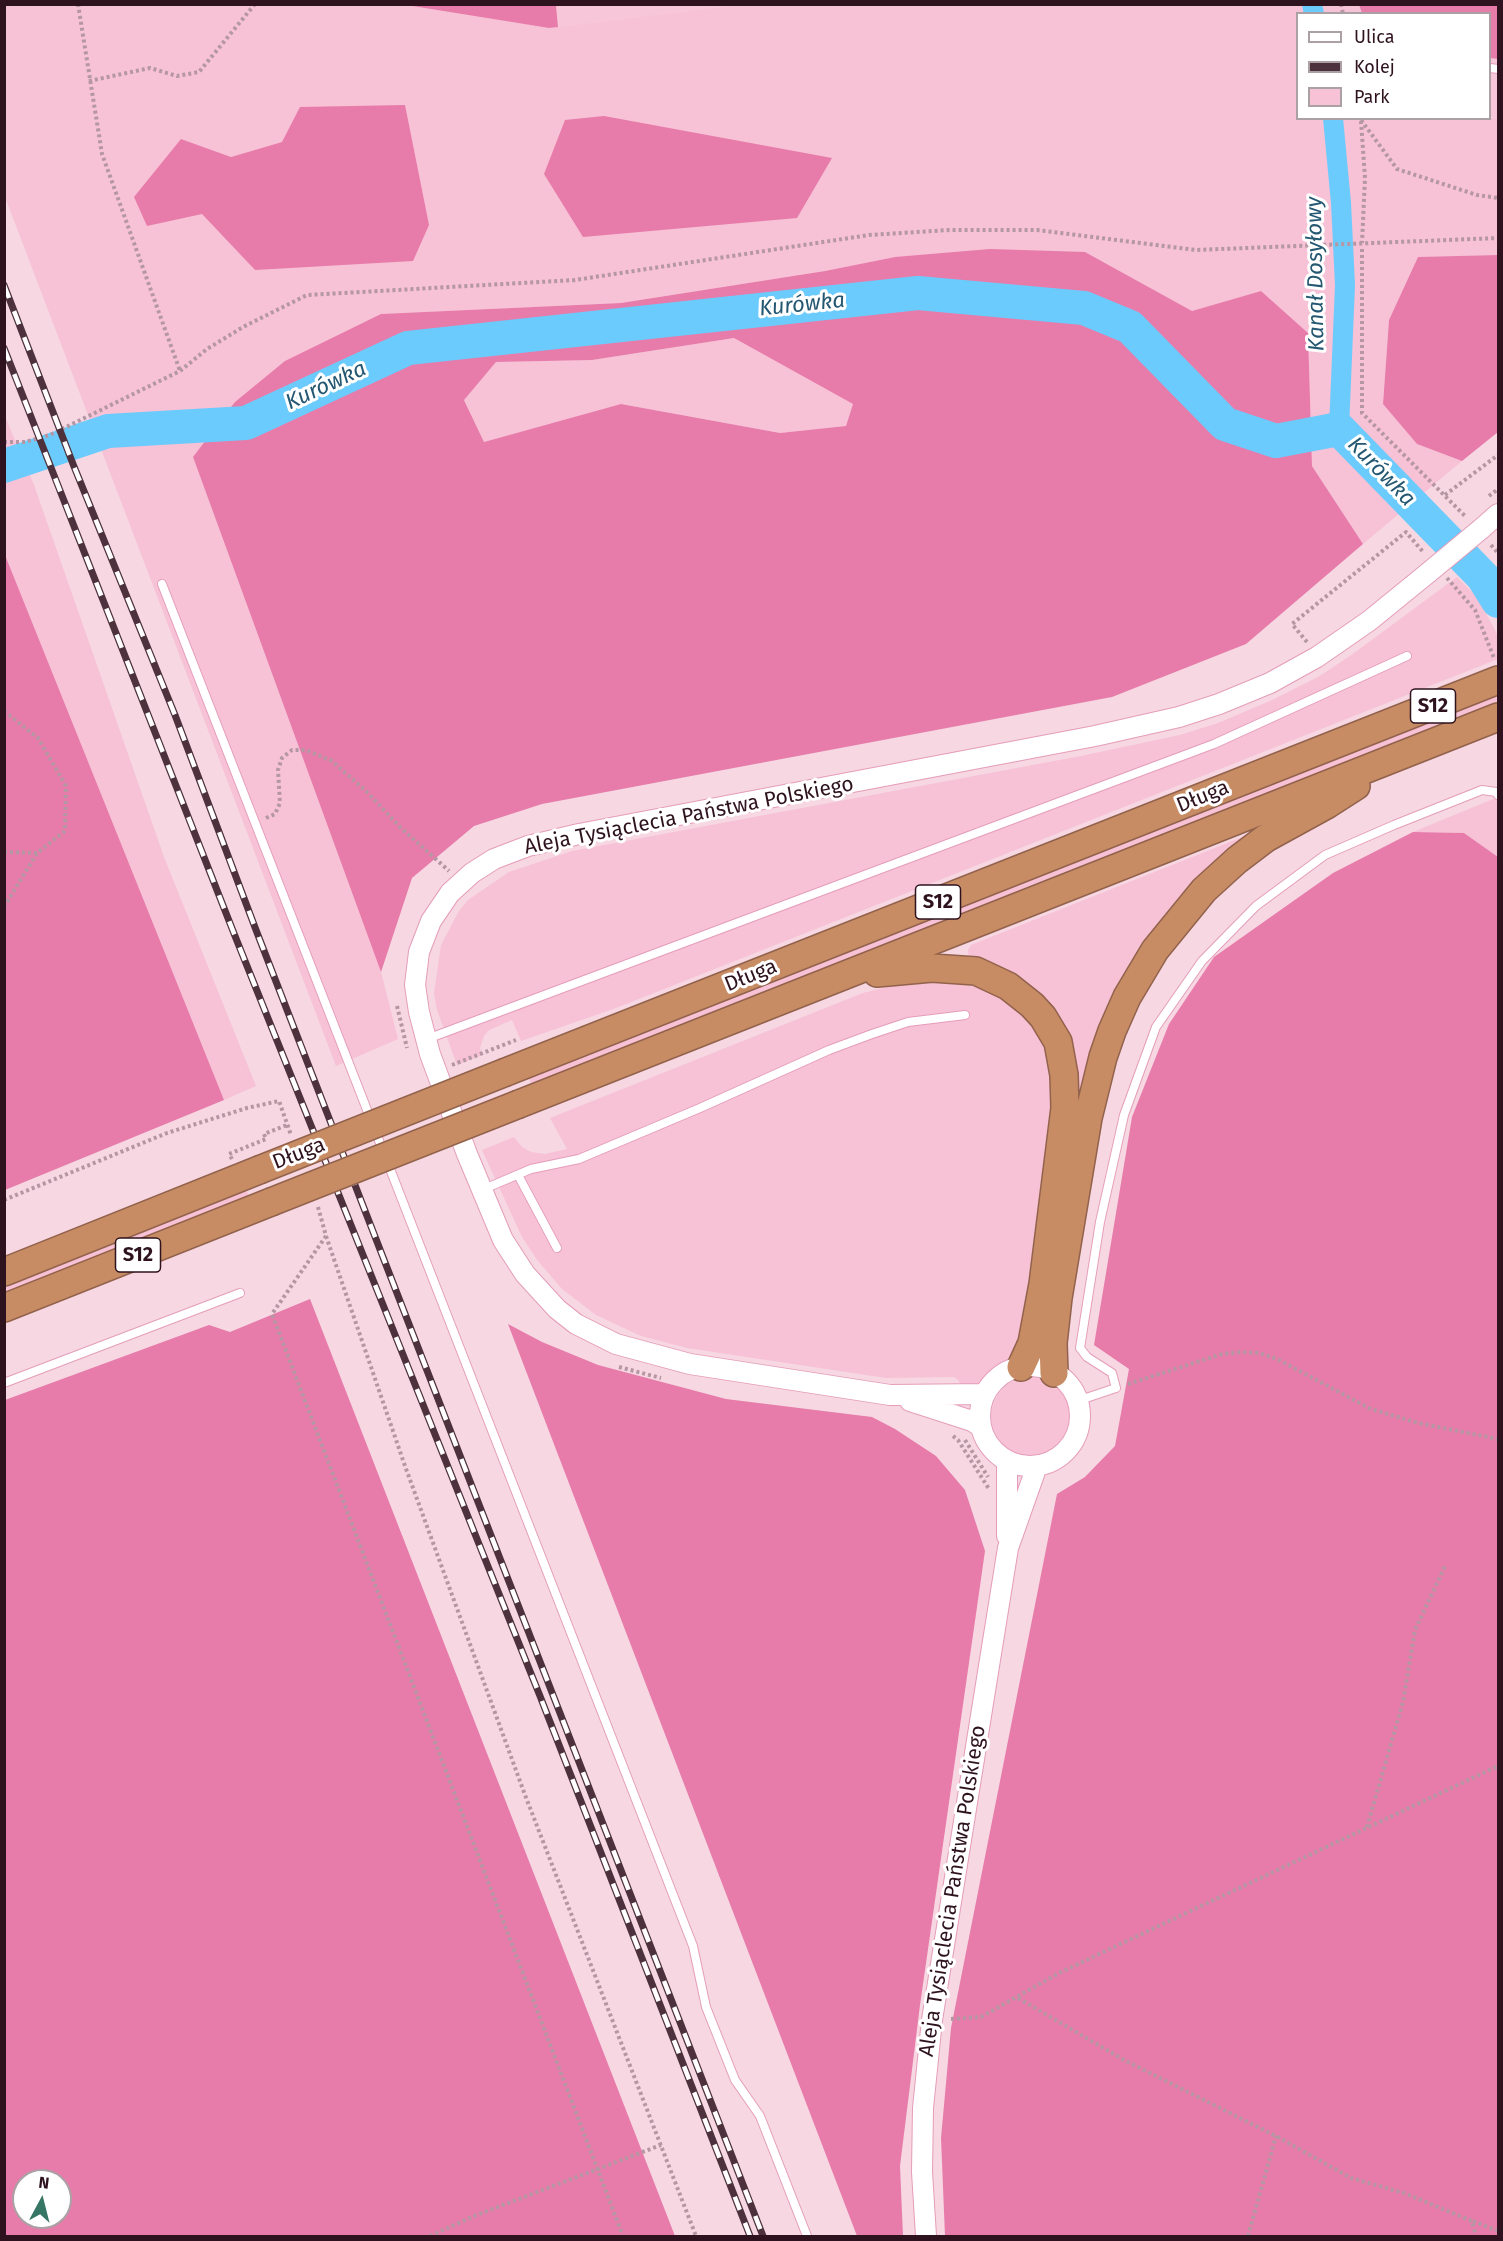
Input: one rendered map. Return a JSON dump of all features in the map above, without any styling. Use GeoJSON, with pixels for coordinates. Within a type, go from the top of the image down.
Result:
{"type":"FeatureCollection","features":[{"type":"Feature","properties":{"kind":"highway","name":"Długa"},"geometry":{"type":"LineString","coordinates":[[4,1272],[1497,673]]}},
{"type":"Feature","properties":{"kind":"highway","name":"S12"},"geometry":{"type":"LineString","coordinates":[[837,979],[1498,717]]}},
{"type":"Feature","properties":{"kind":"highway"},"geometry":{"type":"LineString","coordinates":[[1054,1373],[1053,1343],[1058,1298],[1088,1118],[1102,1057],[1140,974],[1176,922],[1204,890],[1237,860],[1266,838],[1328,804],[1407,753]]}},
{"type":"Feature","properties":{"kind":"highway"},"geometry":{"type":"LineString","coordinates":[[837,979],[932,968],[976,971],[1008,986],[1032,1005],[1043,1017],[1058,1042],[1064,1075],[1065,1108],[1043,1284],[1032,1343],[1021,1367]]}},
{"type":"Feature","properties":{"kind":"highway","name":"Długa"},"geometry":{"type":"LineString","coordinates":[[4,1308],[837,979]]}},
{"type":"Feature","properties":{"kind":"street","name":"Aleja Tysiąclecia Państwa Polskiego"},"geometry":{"type":"LineString","coordinates":[[980,1426],[972,1421],[890,1395],[681,1362],[616,1344],[588,1332],[557,1309],[525,1274],[503,1240],[426,1039],[416,999],[416,976],[419,952],[431,921],[440,906],[461,882],[482,866],[502,855],[528,846],[1095,736],[1199,711],[1270,683],[1317,657],[1369,621],[1431,566],[1498,514]]}},
{"type":"Feature","properties":{"kind":"street"},"geometry":{"type":"LineString","coordinates":[[1021,1367],[1038,1367],[1054,1373],[1072,1390],[1077,1401],[1080,1413],[1079,1425],[1072,1443],[1060,1456],[1049,1463],[1022,1466],[1007,1461],[995,1453],[980,1426],[980,1410],[985,1394],[1000,1376],[1021,1367]]}},
{"type":"Feature","properties":{"kind":"street","name":"Aleja Tysiąclecia Państwa Polskiego"},"geometry":{"type":"LineString","coordinates":[[890,1395],[985,1394]]}},
{"type":"Feature","properties":{"kind":"street","name":"Aleja Tysiąclecia Państwa Polskiego"},"geometry":{"type":"LineString","coordinates":[[1007,1461],[1008,1548]]}},
{"type":"Feature","properties":{"kind":"street","name":"Aleja Tysiąclecia Państwa Polskiego"},"geometry":{"type":"LineString","coordinates":[[926,2236],[922,2172],[923,2108],[933,2020],[1008,1548],[1037,1466]]}},
{"type":"Feature","properties":{"kind":"lane"},"geometry":{"type":"LineString","coordinates":[[162,584],[693,1946],[706,2007],[735,2080],[760,2116],[807,2236]]}},
{"type":"Feature","properties":{"kind":"lane"},"geometry":{"type":"LineString","coordinates":[[426,1039],[1214,744],[1407,656]]}},
{"type":"Feature","properties":{"kind":"lane"},"geometry":{"type":"LineString","coordinates":[[1077,1401],[1116,1388],[1112,1373],[1087,1357],[1080,1348],[1080,1339],[1100,1222],[1124,1115],[1156,1027],[1202,961],[1256,906],[1325,855],[1482,790],[1498,795]]}},
{"type":"Feature","properties":{"kind":"lane"},"geometry":{"type":"LineString","coordinates":[[482,1190],[531,1169],[579,1159],[829,1050],[872,1034],[908,1022],[965,1015]]}},
{"type":"Feature","properties":{"kind":"lane"},"geometry":{"type":"LineString","coordinates":[[518,1175],[557,1248]]}},
{"type":"Feature","properties":{"kind":"lane"},"geometry":{"type":"LineString","coordinates":[[4,1383],[240,1293]]}},
{"type":"Feature","properties":{"kind":"path"},"geometry":{"type":"LineString","coordinates":[[78,4],[102,154],[180,371]]}},
{"type":"Feature","properties":{"kind":"path"},"geometry":{"type":"LineString","coordinates":[[89,81],[150,68],[177,76],[199,72],[255,4]]}},
{"type":"Feature","properties":{"kind":"path"},"geometry":{"type":"LineString","coordinates":[[1361,120],[1365,178],[1362,243]]}},
{"type":"Feature","properties":{"kind":"path"},"geometry":{"type":"LineString","coordinates":[[1362,120],[1397,169],[1477,195],[1498,198]]}},
{"type":"Feature","properties":{"kind":"path"},"geometry":{"type":"LineString","coordinates":[[4,442],[25,442],[50,435],[180,371],[207,349],[307,295],[575,280],[869,236],[949,230],[1037,230],[1196,250],[1498,238]]}},
{"type":"Feature","properties":{"kind":"path"},"geometry":{"type":"LineString","coordinates":[[1362,249],[1362,413],[1446,495],[1498,455]]}},
{"type":"Feature","properties":{"kind":"path"},"geometry":{"type":"LineString","coordinates":[[1307,642],[1292,624],[1406,532],[1431,566],[1475,610],[1497,673]]}},
{"type":"Feature","properties":{"kind":"path"},"geometry":{"type":"LineString","coordinates":[[4,711],[38,738],[66,786],[65,831],[37,853],[4,906]]}},
{"type":"Feature","properties":{"kind":"path"},"geometry":{"type":"LineString","coordinates":[[254,822],[275,814],[280,803],[278,770],[282,758],[291,750],[306,750],[332,762],[367,792],[400,827],[461,882]]}},
{"type":"Feature","properties":{"kind":"path"},"geometry":{"type":"LineString","coordinates":[[4,852],[37,853]]}},
{"type":"Feature","properties":{"kind":"path"},"geometry":{"type":"LineString","coordinates":[[447,1067],[516,1041]]}},
{"type":"Feature","properties":{"kind":"path"},"geometry":{"type":"LineString","coordinates":[[4,1200],[167,1133],[247,1108],[279,1101],[295,1146]]}},
{"type":"Feature","properties":{"kind":"path"},"geometry":{"type":"LineString","coordinates":[[229,1154],[266,1139],[264,1134],[288,1125]]}},
{"type":"Feature","properties":{"kind":"path"},"geometry":{"type":"LineString","coordinates":[[315,1198],[409,1477],[525,1795],[696,2236]]}},
{"type":"Feature","properties":{"kind":"path"},"geometry":{"type":"LineString","coordinates":[[326,1236],[272,1314],[623,2236]]}},
{"type":"Feature","properties":{"kind":"path"},"geometry":{"type":"LineString","coordinates":[[1116,1388],[1222,1354],[1259,1353],[1277,1359],[1371,1409],[1418,1423],[1498,1439]]}},
{"type":"Feature","properties":{"kind":"path"},"geometry":{"type":"LineString","coordinates":[[1367,1827],[1403,1702],[1415,1630],[1446,1564]]}},
{"type":"Feature","properties":{"kind":"path"},"geometry":{"type":"LineString","coordinates":[[933,2020],[981,2017],[1059,1973],[1498,1766]]}},
{"type":"Feature","properties":{"kind":"path"},"geometry":{"type":"LineString","coordinates":[[1018,1998],[1124,2060],[1276,2136],[1351,2178],[1404,2193],[1498,2231]]}},
{"type":"Feature","properties":{"kind":"path"},"geometry":{"type":"LineString","coordinates":[[1248,2236],[1276,2136]]}},
{"type":"Feature","properties":{"kind":"path"},"geometry":{"type":"LineString","coordinates":[[430,2236],[474,2216],[661,2145]]}},
{"type":"Feature","properties":{"kind":"path"},"geometry":{"type":"LineString","coordinates":[[1472,2221],[1476,2236]]}},
{"type":"Feature","properties":{"kind":"shaded area"},"geometry":{"type":"Polygon","coordinates":[[[556,4],[748,5],[558,27],[556,4]]]}},
{"type":"Feature","properties":{"kind":"shaded area"},"geometry":{"type":"Polygon","coordinates":[[[406,5],[556,5],[558,27],[549,28],[406,5]]]}},
{"type":"Feature","properties":{"kind":"shaded area"},"geometry":{"type":"Polygon","coordinates":[[[1359,5],[1498,5],[1498,59],[1491,58],[1491,12],[1362,12],[1359,5]]]}},
{"type":"Feature","properties":{"kind":"shaded area"},"geometry":{"type":"Polygon","coordinates":[[[1491,58],[1498,59],[1498,118],[1491,117],[1491,58]]]}},
{"type":"Feature","properties":{"kind":"shaded area"},"geometry":{"type":"Polygon","coordinates":[[[405,105],[429,225],[413,261],[255,270],[202,214],[147,226],[134,197],[181,139],[231,157],[282,142],[300,107],[405,105]]]}},
{"type":"Feature","properties":{"kind":"shaded area"},"geometry":{"type":"Polygon","coordinates":[[[604,116],[832,158],[797,218],[583,237],[544,174],[565,120],[604,116]]]}},
{"type":"Feature","properties":{"kind":"shaded area"},"geometry":{"type":"Polygon","coordinates":[[[990,249],[1085,252],[1192,311],[1261,291],[1308,333],[1312,466],[1363,544],[1246,644],[1112,697],[542,804],[474,826],[412,878],[381,972],[193,457],[235,402],[285,361],[381,314],[621,303],[825,271],[895,257],[990,249]],[[734,338],[592,360],[496,362],[464,400],[484,442],[621,404],[780,433],[846,426],[853,404],[734,338]]]}},
{"type":"Feature","properties":{"kind":"shaded area"},"geometry":{"type":"Polygon","coordinates":[[[1498,255],[1498,432],[1462,461],[1417,444],[1383,404],[1389,320],[1418,257],[1498,255]]]}},
{"type":"Feature","properties":{"kind":"shaded area"},"geometry":{"type":"Polygon","coordinates":[[[5,555],[224,1100],[4,1190],[5,555]]]}},
{"type":"Feature","properties":{"kind":"shaded area"},"geometry":{"type":"Polygon","coordinates":[[[1413,832],[1464,833],[1498,857],[1498,2236],[945,2236],[941,2138],[951,2028],[1057,1494],[1085,1477],[1115,1446],[1129,1369],[1094,1345],[1132,1117],[1169,1024],[1214,957],[1333,873],[1413,832]]]}},
{"type":"Feature","properties":{"kind":"shaded area"},"geometry":{"type":"Polygon","coordinates":[[[310,1299],[675,2236],[5,2236],[5,1400],[209,1325],[230,1332],[310,1299]]]}},
{"type":"Feature","properties":{"kind":"shaded area"},"geometry":{"type":"Polygon","coordinates":[[[508,1324],[542,1342],[598,1365],[726,1399],[872,1417],[936,1456],[965,1490],[985,1551],[920,2005],[900,2166],[903,2236],[857,2236],[508,1324]]]}},
{"type":"Feature","properties":{"kind":"green space"},"geometry":{"type":"Polygon","coordinates":[[[748,4],[1359,5],[1362,12],[1296,12],[1296,120],[1491,120],[1491,118],[1498,118],[1498,255],[1418,257],[1389,320],[1383,404],[1417,444],[1462,461],[1363,544],[1312,466],[1308,333],[1261,291],[1192,311],[1085,252],[895,257],[825,271],[621,303],[381,314],[193,457],[381,972],[398,1039],[336,1066],[5,197],[5,5],[406,5],[549,28],[748,4]],[[181,139],[202,214],[255,270],[282,142],[231,157],[181,139]]]}},
{"type":"Feature","properties":{"kind":"green space"},"geometry":{"type":"Polygon","coordinates":[[[734,338],[853,404],[846,426],[780,433],[621,404],[484,442],[464,399],[496,362],[592,360],[734,338]]]}},
{"type":"Feature","properties":{"kind":"green space"},"geometry":{"type":"Polygon","coordinates":[[[4,414],[34,485],[164,857],[256,1086],[224,1100],[5,555],[4,414]]]}},
{"type":"Feature","properties":{"kind":"green space"},"geometry":{"type":"Polygon","coordinates":[[[1457,577],[1478,598],[1498,636],[1498,659],[616,1008],[521,1041],[512,1020],[489,1030],[480,1048],[482,1055],[457,1065],[437,1010],[434,993],[441,945],[459,911],[468,900],[509,872],[572,851],[1081,756],[1180,735],[1218,723],[1318,677],[1457,577]]]}},
{"type":"Feature","properties":{"kind":"green space"},"geometry":{"type":"Polygon","coordinates":[[[1498,696],[1498,702],[1067,875],[532,1085],[529,1078],[1319,763],[1498,696]]]}},
{"type":"Feature","properties":{"kind":"green space"},"geometry":{"type":"Polygon","coordinates":[[[1498,797],[1498,857],[1464,833],[1413,832],[1498,797]]]}},
{"type":"Feature","properties":{"kind":"green space"},"geometry":{"type":"Polygon","coordinates":[[[1255,832],[1133,968],[1044,1360],[1036,1359],[1071,1050],[969,958],[968,950],[971,945],[1255,832]]]}},
{"type":"Feature","properties":{"kind":"green space"},"geometry":{"type":"Polygon","coordinates":[[[911,981],[967,981],[1000,994],[1037,1028],[1050,1060],[1055,1087],[1031,1317],[1009,1365],[976,1386],[961,1385],[954,1377],[886,1378],[687,1348],[641,1336],[596,1315],[562,1289],[538,1261],[522,1237],[482,1150],[514,1137],[522,1147],[531,1152],[545,1154],[567,1149],[550,1118],[863,993],[911,981]]]}},
{"type":"Feature","properties":{"kind":"green space"},"geometry":{"type":"Polygon","coordinates":[[[246,1190],[249,1196],[5,1295],[5,1286],[246,1190]]]}},
{"type":"Feature","properties":{"kind":"green space"},"geometry":{"type":"Polygon","coordinates":[[[1031,1377],[1046,1380],[1059,1389],[1068,1402],[1071,1417],[1068,1432],[1059,1445],[1046,1454],[1031,1457],[1016,1454],[1003,1445],[994,1432],[991,1417],[994,1402],[1003,1389],[1016,1380],[1031,1377]]]}},
{"type":"Feature","properties":{"kind":"waterway","name":"Kanał Dosyłowy"},"geometry":{"type":"LineString","coordinates":[[1312,4],[1314,12]]}},
{"type":"Feature","properties":{"kind":"waterway","name":"Kanał Dosyłowy"},"geometry":{"type":"LineString","coordinates":[[1333,120],[1341,203],[1345,285],[1339,429]]}},
{"type":"Feature","properties":{"kind":"waterway","name":"Kurówka"},"geometry":{"type":"LineString","coordinates":[[4,466],[108,431],[246,423],[408,348],[918,293],[1084,308],[1130,327],[1225,424],[1276,441],[1339,429],[1483,577],[1498,601]]}},
{"type":"Feature","properties":{"kind":"railway"},"geometry":{"type":"LineString","coordinates":[[4,285],[73,464],[175,715],[256,930],[763,2236]]}},
{"type":"Feature","properties":{"kind":"railway"},"geometry":{"type":"LineString","coordinates":[[4,348],[235,936],[540,1696],[750,2236]]}}]}
